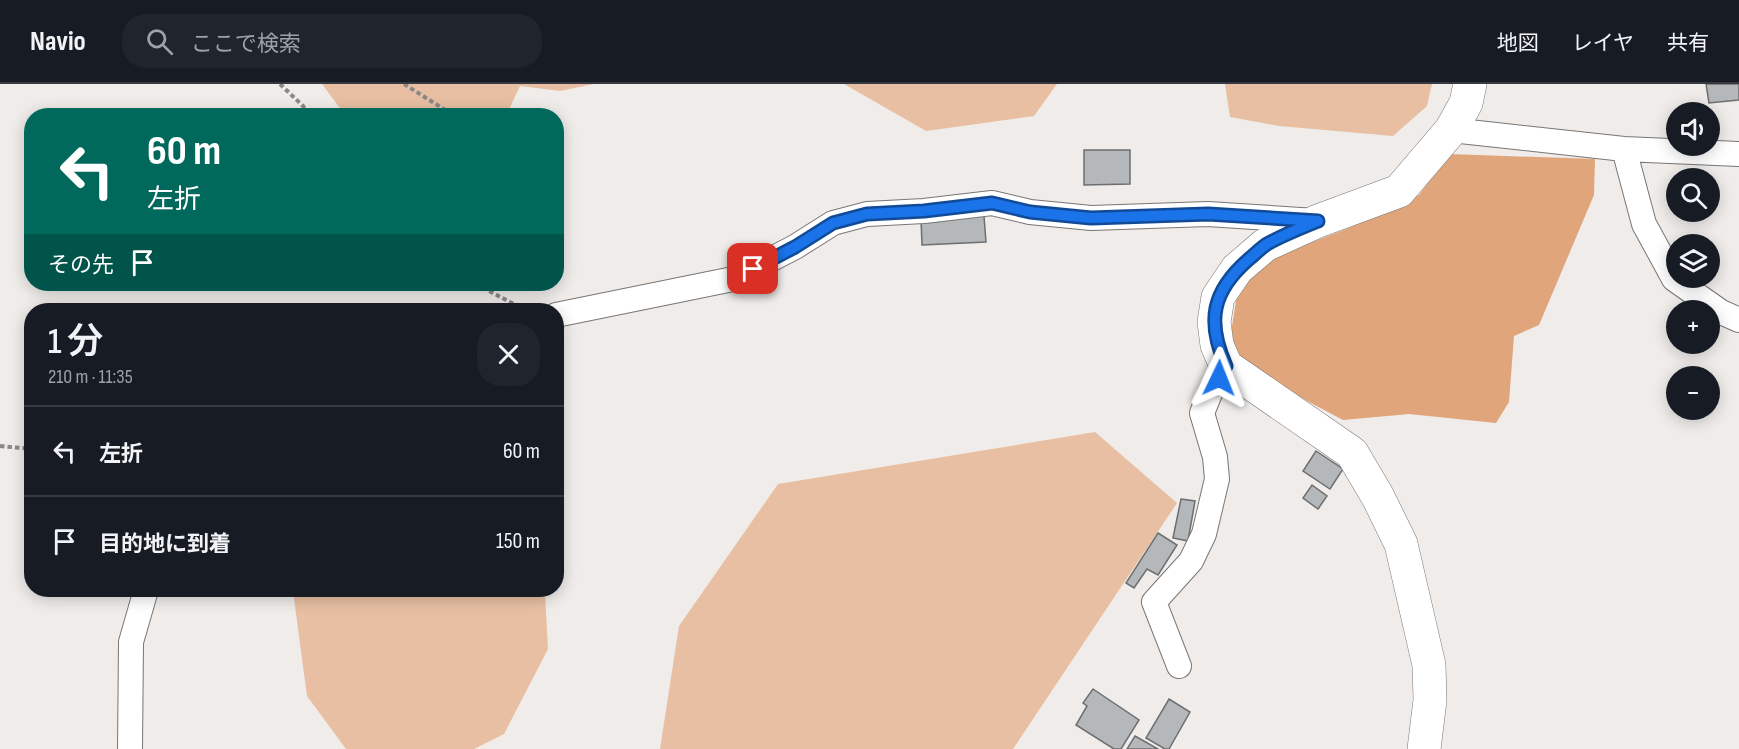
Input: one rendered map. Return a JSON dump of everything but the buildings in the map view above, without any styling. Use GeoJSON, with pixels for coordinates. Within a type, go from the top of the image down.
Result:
{"type":"FeatureCollection","features":[{"type":"Feature","properties":{"kind":"street"},"geometry":{"type":"LineString","coordinates":[[1424,749],[1430,700],[1429,665],[1401,544],[1378,496],[1352,453],[1226,366],[1217,345],[1214,322],[1218,297],[1237,269],[1265,245],[1318,221],[1399,191],[1451,130],[1466,103],[1470,84]]}},
{"type":"Feature","properties":{"kind":"street"},"geometry":{"type":"LineString","coordinates":[[1451,130],[1624,149],[1739,154]]}},
{"type":"Feature","properties":{"kind":"street"},"geometry":{"type":"LineString","coordinates":[[1624,149],[1644,224],[1674,279],[1721,312],[1739,320]]}},
{"type":"Feature","properties":{"kind":"street"},"geometry":{"type":"LineString","coordinates":[[564,313],[733,279],[795,247],[833,223],[867,214],[924,211],[992,203],[1030,212],[1091,218],[1208,214],[1318,221]]}},
{"type":"Feature","properties":{"kind":"street"},"geometry":{"type":"LineString","coordinates":[[1179,666],[1154,602],[1191,561],[1204,534],[1217,479],[1215,457],[1202,413],[1211,391],[1226,366]]}},
{"type":"Feature","properties":{"kind":"street"},"geometry":{"type":"LineString","coordinates":[[130,749],[131,642],[144,597]]}},
{"type":"Feature","properties":{"kind":"path"},"geometry":{"type":"LineString","coordinates":[[280,84],[304,108]]}},
{"type":"Feature","properties":{"kind":"path"},"geometry":{"type":"LineString","coordinates":[[404,84],[442,108]]}},
{"type":"Feature","properties":{"kind":"path"},"geometry":{"type":"LineString","coordinates":[[489,291],[512,303]]}},
{"type":"Feature","properties":{"kind":"path"},"geometry":{"type":"LineString","coordinates":[[0,446],[24,448]]}},
{"type":"Feature","properties":{"kind":"shaded area"},"geometry":{"type":"Polygon","coordinates":[[[322,84],[594,84],[560,91],[520,86],[510,108],[340,108],[322,84]]]}},
{"type":"Feature","properties":{"kind":"shaded area"},"geometry":{"type":"Polygon","coordinates":[[[844,84],[1057,84],[1034,116],[926,131],[844,84]]]}},
{"type":"Feature","properties":{"kind":"shaded area"},"geometry":{"type":"Polygon","coordinates":[[[1225,84],[1432,84],[1427,106],[1393,136],[1279,126],[1230,117],[1225,84]]]}},
{"type":"Feature","properties":{"kind":"shaded area"},"geometry":{"type":"Polygon","coordinates":[[[1449,154],[1595,159],[1594,195],[1539,325],[1514,336],[1509,402],[1496,423],[1409,414],[1343,420],[1241,366],[1230,339],[1237,295],[1247,275],[1275,256],[1349,228],[1419,195],[1449,154]]]}},
{"type":"Feature","properties":{"kind":"shaded area"},"geometry":{"type":"Polygon","coordinates":[[[1095,432],[1177,503],[1013,749],[660,749],[679,626],[778,484],[1095,432]]]}},
{"type":"Feature","properties":{"kind":"shaded area"},"geometry":{"type":"Polygon","coordinates":[[[294,597],[545,597],[548,649],[504,734],[474,749],[346,749],[307,696],[294,597]]]}},
{"type":"Feature","properties":{"kind":"route"},"geometry":{"type":"LineString","coordinates":[[753,269],[795,247],[833,223],[867,214],[924,211],[992,203],[1030,212],[1091,218],[1208,214],[1318,221],[1265,245],[1237,269],[1218,297],[1214,322],[1217,345],[1226,366],[1219,378]]}}]}
